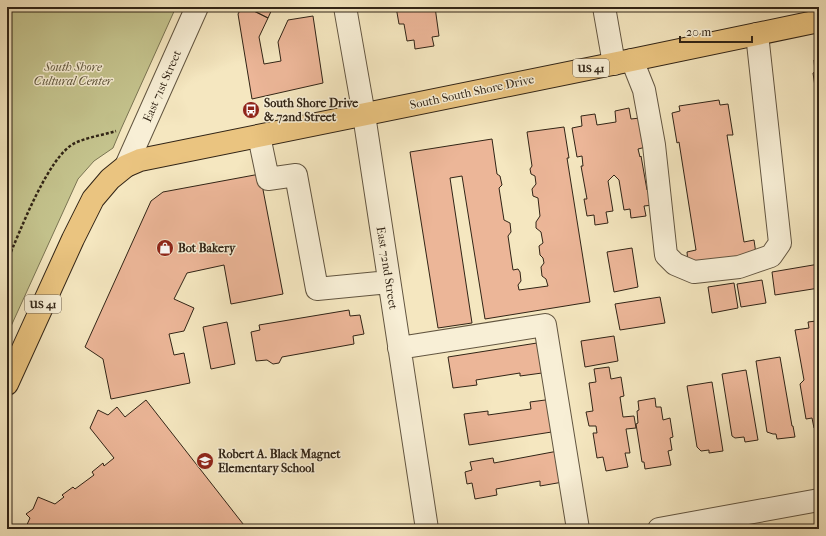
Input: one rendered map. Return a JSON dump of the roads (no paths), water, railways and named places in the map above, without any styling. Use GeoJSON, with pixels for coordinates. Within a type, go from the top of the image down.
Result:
{"type":"FeatureCollection","features":[{"type":"Feature","properties":{"kind":"main road","name":"South South Shore Drive"},"geometry":{"type":"LineString","coordinates":[[126,166],[152,157],[364,115],[819,21]]}},
{"type":"Feature","properties":{"kind":"main road","name":"US 41"},"geometry":{"type":"LineString","coordinates":[[7,384],[73,239],[93,199],[110,179],[126,166]]}},
{"type":"Feature","properties":{"kind":"street","name":"East 71st Street"},"geometry":{"type":"LineString","coordinates":[[126,166],[197,7]]}},
{"type":"Feature","properties":{"kind":"street","name":"East 72nd Street"},"geometry":{"type":"LineString","coordinates":[[345,7],[364,115],[427,529]]}},
{"type":"Feature","properties":{"kind":"street"},"geometry":{"type":"LineString","coordinates":[[604,7],[623,62],[644,90],[654,144],[666,255],[675,264],[694,272],[739,267],[771,256],[780,243],[757,34]]}},
{"type":"Feature","properties":{"kind":"street"},"geometry":{"type":"LineString","coordinates":[[259,136],[268,179],[296,175],[318,290],[389,282]]}},
{"type":"Feature","properties":{"kind":"street"},"geometry":{"type":"LineString","coordinates":[[399,348],[545,325],[578,529]]}},
{"type":"Feature","properties":{"kind":"street"},"geometry":{"type":"LineString","coordinates":[[659,529],[819,500]]}},
{"type":"Feature","properties":{"kind":"place","name":"South Shore Drive & 72nd Street"},"geometry":{"type":"Point","coordinates":[251,110]}},
{"type":"Feature","properties":{"kind":"place","name":"Bot Bakery"},"geometry":{"type":"Point","coordinates":[165,248]}},
{"type":"Feature","properties":{"kind":"place","name":"Robert A. Black Magnet Elementary School"},"geometry":{"type":"Point","coordinates":[205,461]}},
{"type":"Feature","properties":{"kind":"park label","name":"South Shore Cultural Center"},"geometry":{"type":"Point","coordinates":[73,74]}}]}
